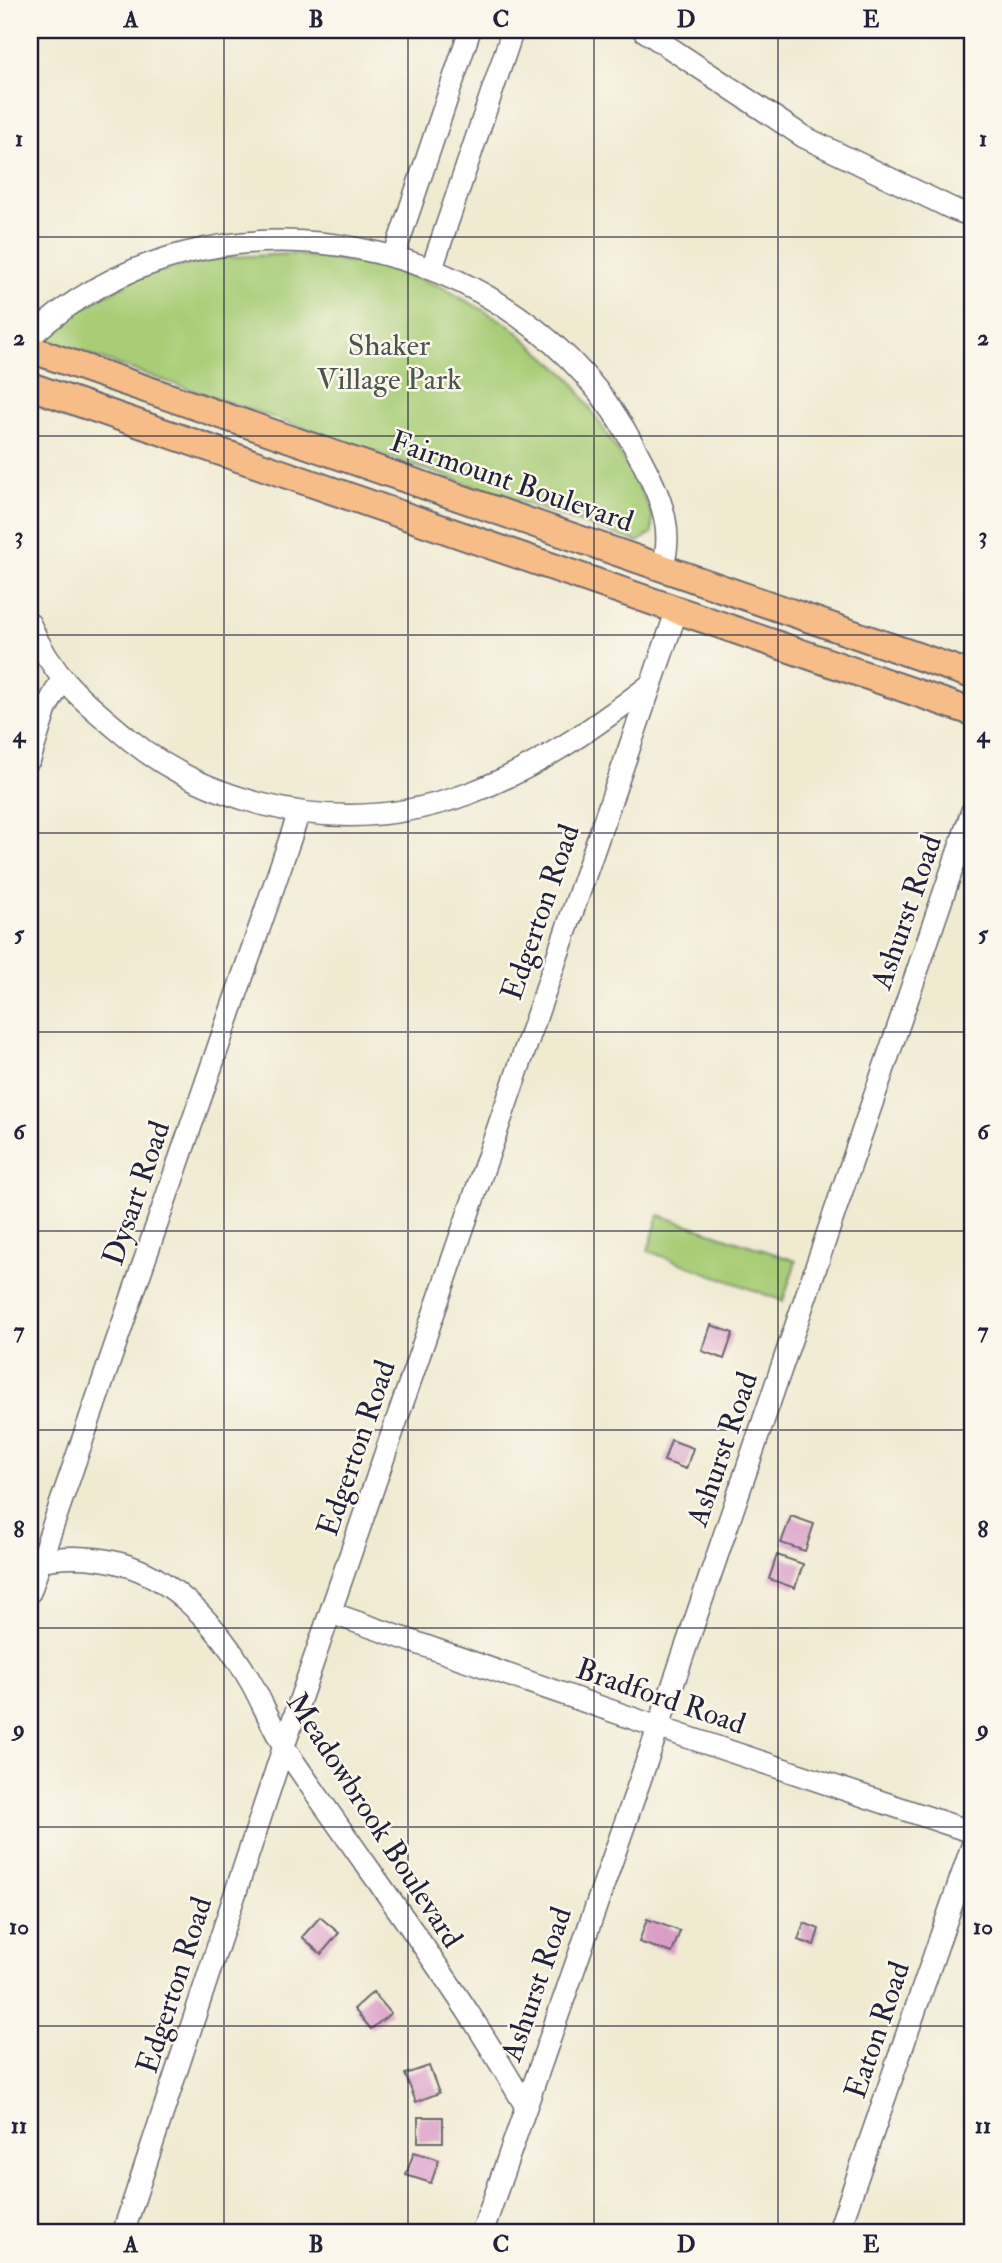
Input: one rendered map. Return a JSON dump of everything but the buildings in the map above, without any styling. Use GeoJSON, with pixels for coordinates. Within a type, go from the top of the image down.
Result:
{"type":"FeatureCollection","features":[{"type":"Feature","properties":{"kind":"main road","name":"Fairmount Boulevard"},"geometry":{"type":"LineString","coordinates":[[30,349],[972,675]]}},
{"type":"Feature","properties":{"kind":"main road"},"geometry":{"type":"LineString","coordinates":[[30,386],[972,712]]}},
{"type":"Feature","properties":{"kind":"street"},"geometry":{"type":"LineString","coordinates":[[394,256],[470,30]]}},
{"type":"Feature","properties":{"kind":"street"},"geometry":{"type":"LineString","coordinates":[[432,268],[513,30]]}},
{"type":"Feature","properties":{"kind":"street"},"geometry":{"type":"LineString","coordinates":[[643,30],[804,136],[972,216]]}},
{"type":"Feature","properties":{"kind":"street"},"geometry":{"type":"LineString","coordinates":[[30,337],[70,304],[106,282],[150,264],[191,252],[250,242],[298,242],[340,245],[394,256],[432,268],[461,281],[522,319],[568,357],[594,387],[630,438],[660,501],[666,517],[668,540],[662,568]]}},
{"type":"Feature","properties":{"kind":"street","name":"Edgerton Road"},"geometry":{"type":"LineString","coordinates":[[123,2233],[284,1746],[677,610]]}},
{"type":"Feature","properties":{"kind":"street"},"geometry":{"type":"LineString","coordinates":[[30,624],[44,653],[62,679],[103,718],[138,746],[174,771],[229,794],[299,813],[337,815],[396,812],[435,805],[473,793],[513,775],[569,744],[652,684]]}},
{"type":"Feature","properties":{"kind":"street"},"geometry":{"type":"LineString","coordinates":[[30,759],[50,699],[62,679]]}},
{"type":"Feature","properties":{"kind":"street","name":"Ashurst Road"},"geometry":{"type":"LineString","coordinates":[[526,2105],[972,811]]}},
{"type":"Feature","properties":{"kind":"street","name":"Dysart Road"},"geometry":{"type":"LineString","coordinates":[[30,1592],[35,1562],[299,813]]}},
{"type":"Feature","properties":{"kind":"street","name":"Meadowbrook Boulevard"},"geometry":{"type":"LineString","coordinates":[[35,1562],[68,1557],[117,1562],[151,1576],[207,1619],[227,1643],[252,1684],[284,1746],[470,2015],[526,2105]]}},
{"type":"Feature","properties":{"kind":"street","name":"Bradford Road"},"geometry":{"type":"LineString","coordinates":[[331,1613],[658,1727],[972,1832]]}},
{"type":"Feature","properties":{"kind":"street","name":"Eaton Road"},"geometry":{"type":"LineString","coordinates":[[838,2233],[972,1846]]}},
{"type":"Feature","properties":{"kind":"street"},"geometry":{"type":"LineString","coordinates":[[482,2233],[526,2105]]}},
{"type":"Feature","properties":{"kind":"green space","name":"Shaker Village Park"},"geometry":{"type":"Polygon","coordinates":[[[291,254],[377,265],[440,286],[509,325],[571,379],[630,470],[652,514],[652,533],[638,542],[31,335],[139,277],[214,258],[291,254]]]}},
{"type":"Feature","properties":{"kind":"green space"},"geometry":{"type":"Polygon","coordinates":[[[659,1215],[796,1261],[783,1301],[648,1251],[659,1215]]]}}]}
